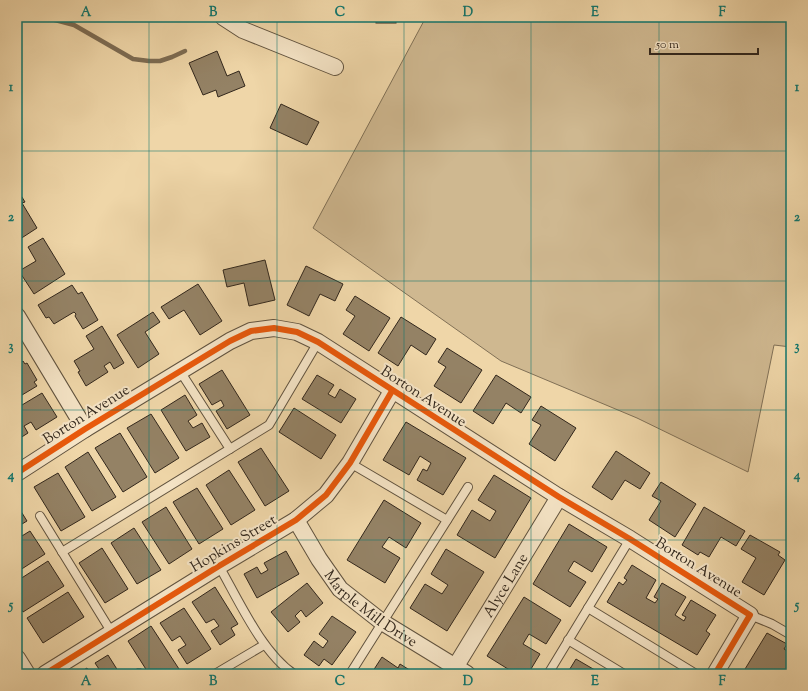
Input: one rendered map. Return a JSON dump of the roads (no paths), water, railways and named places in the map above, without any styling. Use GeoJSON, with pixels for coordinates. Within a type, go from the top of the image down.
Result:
{"type":"FeatureCollection","features":[{"type":"Feature","properties":{"kind":"street"},"geometry":{"type":"LineString","coordinates":[[223,17],[243,30],[334,67]]}},
{"type":"Feature","properties":{"kind":"street"},"geometry":{"type":"LineString","coordinates":[[17,316],[85,429]]}},
{"type":"Feature","properties":{"kind":"street","name":"Borton Avenue"},"geometry":{"type":"LineString","coordinates":[[17,473],[85,429],[230,341],[251,331],[274,328],[297,332],[318,342],[559,497],[630,539],[750,615],[714,674]]}},
{"type":"Feature","properties":{"kind":"street","name":"Hopkins Street"},"geometry":{"type":"LineString","coordinates":[[45,674],[296,520],[326,495],[350,463],[392,391]]}},
{"type":"Feature","properties":{"kind":"street","name":"Alyce Lane"},"geometry":{"type":"LineString","coordinates":[[458,672],[559,497]]}},
{"type":"Feature","properties":{"kind":"street","name":"Marple Mill Drive"},"geometry":{"type":"LineString","coordinates":[[296,520],[319,559],[340,589],[382,622],[458,672]]}},
{"type":"Feature","properties":{"kind":"street"},"geometry":{"type":"LineString","coordinates":[[17,658],[27,674]]}},
{"type":"Feature","properties":{"kind":"lane"},"geometry":{"type":"LineString","coordinates":[[62,552],[269,425],[318,342]]}},
{"type":"Feature","properties":{"kind":"lane"},"geometry":{"type":"LineString","coordinates":[[180,371],[230,449]]}},
{"type":"Feature","properties":{"kind":"lane"},"geometry":{"type":"LineString","coordinates":[[350,463],[447,520]]}},
{"type":"Feature","properties":{"kind":"lane"},"geometry":{"type":"LineString","coordinates":[[350,674],[468,487]]}},
{"type":"Feature","properties":{"kind":"lane"},"geometry":{"type":"LineString","coordinates":[[40,516],[112,633]]}},
{"type":"Feature","properties":{"kind":"lane"},"geometry":{"type":"LineString","coordinates":[[548,674],[630,539]]}},
{"type":"Feature","properties":{"kind":"lane"},"geometry":{"type":"LineString","coordinates":[[219,566],[264,645],[287,670],[294,674]]}},
{"type":"Feature","properties":{"kind":"lane"},"geometry":{"type":"LineString","coordinates":[[588,608],[696,674]]}},
{"type":"Feature","properties":{"kind":"lane"},"geometry":{"type":"LineString","coordinates":[[750,615],[772,624],[791,635]]}},
{"type":"Feature","properties":{"kind":"lane"},"geometry":{"type":"LineString","coordinates":[[568,640],[624,674]]}},
{"type":"Feature","properties":{"kind":"lane"},"geometry":{"type":"LineString","coordinates":[[215,674],[264,645]]}},
{"type":"Feature","properties":{"kind":"waterway"},"geometry":{"type":"LineString","coordinates":[[44,17],[74,25],[133,59],[160,61],[185,51]]}}]}
